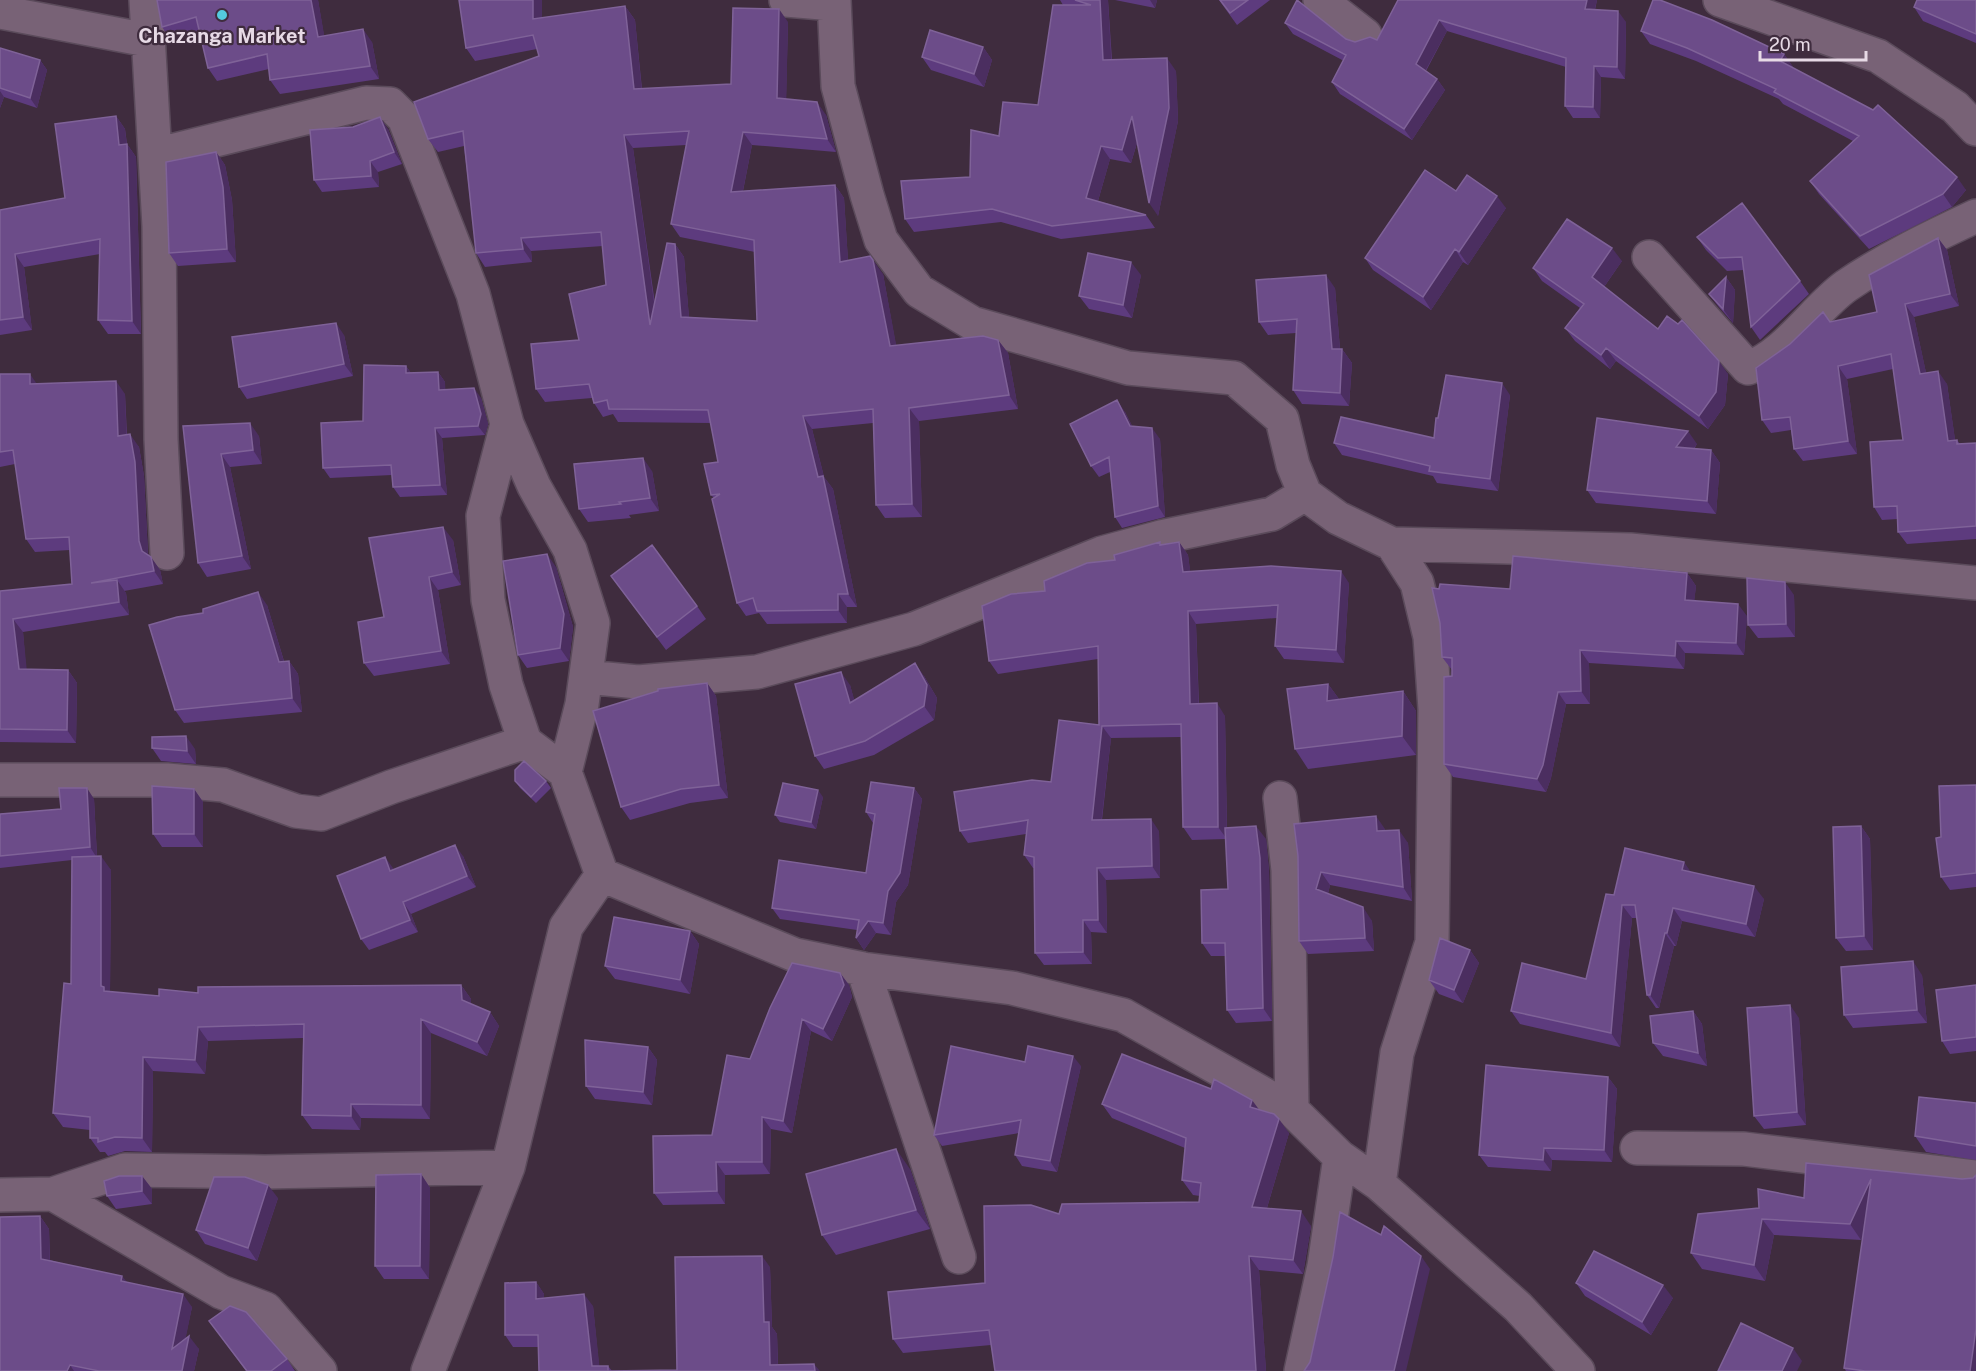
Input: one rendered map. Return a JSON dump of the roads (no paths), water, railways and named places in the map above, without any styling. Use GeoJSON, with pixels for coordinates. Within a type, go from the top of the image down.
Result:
{"type":"FeatureCollection","features":[{"type":"Feature","properties":{"kind":"street"},"geometry":{"type":"LineString","coordinates":[[146,0],[159,226],[161,439],[167,553]]}},
{"type":"Feature","properties":{"kind":"street"},"geometry":{"type":"LineString","coordinates":[[786,0],[834,2],[838,86],[867,195],[881,240],[919,291],[972,323],[1128,368],[1234,378],[1282,419],[1293,465],[1305,494],[1338,518],[1392,544],[1630,550],[1976,583]]}},
{"type":"Feature","properties":{"kind":"street"},"geometry":{"type":"LineString","coordinates":[[1320,0],[1365,35]]}},
{"type":"Feature","properties":{"kind":"street"},"geometry":{"type":"LineString","coordinates":[[1720,0],[1878,56],[1969,114]]}},
{"type":"Feature","properties":{"kind":"street"},"geometry":{"type":"LineString","coordinates":[[0,12],[147,40]]}},
{"type":"Feature","properties":{"kind":"street"},"geometry":{"type":"LineString","coordinates":[[155,155],[366,104],[390,104],[404,118],[473,294],[507,424],[534,486],[570,550],[593,622],[574,745],[565,772]]}},
{"type":"Feature","properties":{"kind":"street"},"geometry":{"type":"LineString","coordinates":[[1649,257],[1748,368],[1759,365],[1845,287],[1915,245],[1976,216]]}},
{"type":"Feature","properties":{"kind":"street"},"geometry":{"type":"LineString","coordinates":[[507,424],[483,516],[488,600],[506,685],[525,742],[565,772],[602,875],[795,955],[863,969],[1012,988],[1124,1015],[1292,1110],[1340,1157],[1379,1184],[1518,1307],[1578,1371]]}},
{"type":"Feature","properties":{"kind":"street"},"geometry":{"type":"LineString","coordinates":[[586,677],[638,682],[757,672],[914,629],[1102,553],[1161,537],[1272,514],[1305,494]]}},
{"type":"Feature","properties":{"kind":"street"},"geometry":{"type":"LineString","coordinates":[[1379,1184],[1397,1053],[1432,942],[1435,709],[1430,637],[1417,583],[1392,544]]}},
{"type":"Feature","properties":{"kind":"street"},"geometry":{"type":"LineString","coordinates":[[0,780],[166,780],[223,785],[296,811],[321,814],[391,787],[525,742]]}},
{"type":"Feature","properties":{"kind":"street"},"geometry":{"type":"LineString","coordinates":[[1280,798],[1288,870],[1292,1110]]}},
{"type":"Feature","properties":{"kind":"street"},"geometry":{"type":"LineString","coordinates":[[428,1371],[508,1167],[566,927],[602,875]]}},
{"type":"Feature","properties":{"kind":"street"},"geometry":{"type":"LineString","coordinates":[[863,969],[959,1257]]}},
{"type":"Feature","properties":{"kind":"street"},"geometry":{"type":"LineString","coordinates":[[1636,1148],[1744,1149],[1976,1177]]}},
{"type":"Feature","properties":{"kind":"street"},"geometry":{"type":"LineString","coordinates":[[1300,1371],[1324,1266],[1340,1157]]}},
{"type":"Feature","properties":{"kind":"street"},"geometry":{"type":"LineString","coordinates":[[0,1195],[53,1194],[125,1170],[265,1172],[508,1167]]}},
{"type":"Feature","properties":{"kind":"street"},"geometry":{"type":"LineString","coordinates":[[53,1194],[221,1292],[266,1309],[320,1371]]}},
{"type":"Feature","properties":{"kind":"place","name":"Chazanga Market"},"geometry":{"type":"Point","coordinates":[222,15]}}]}
